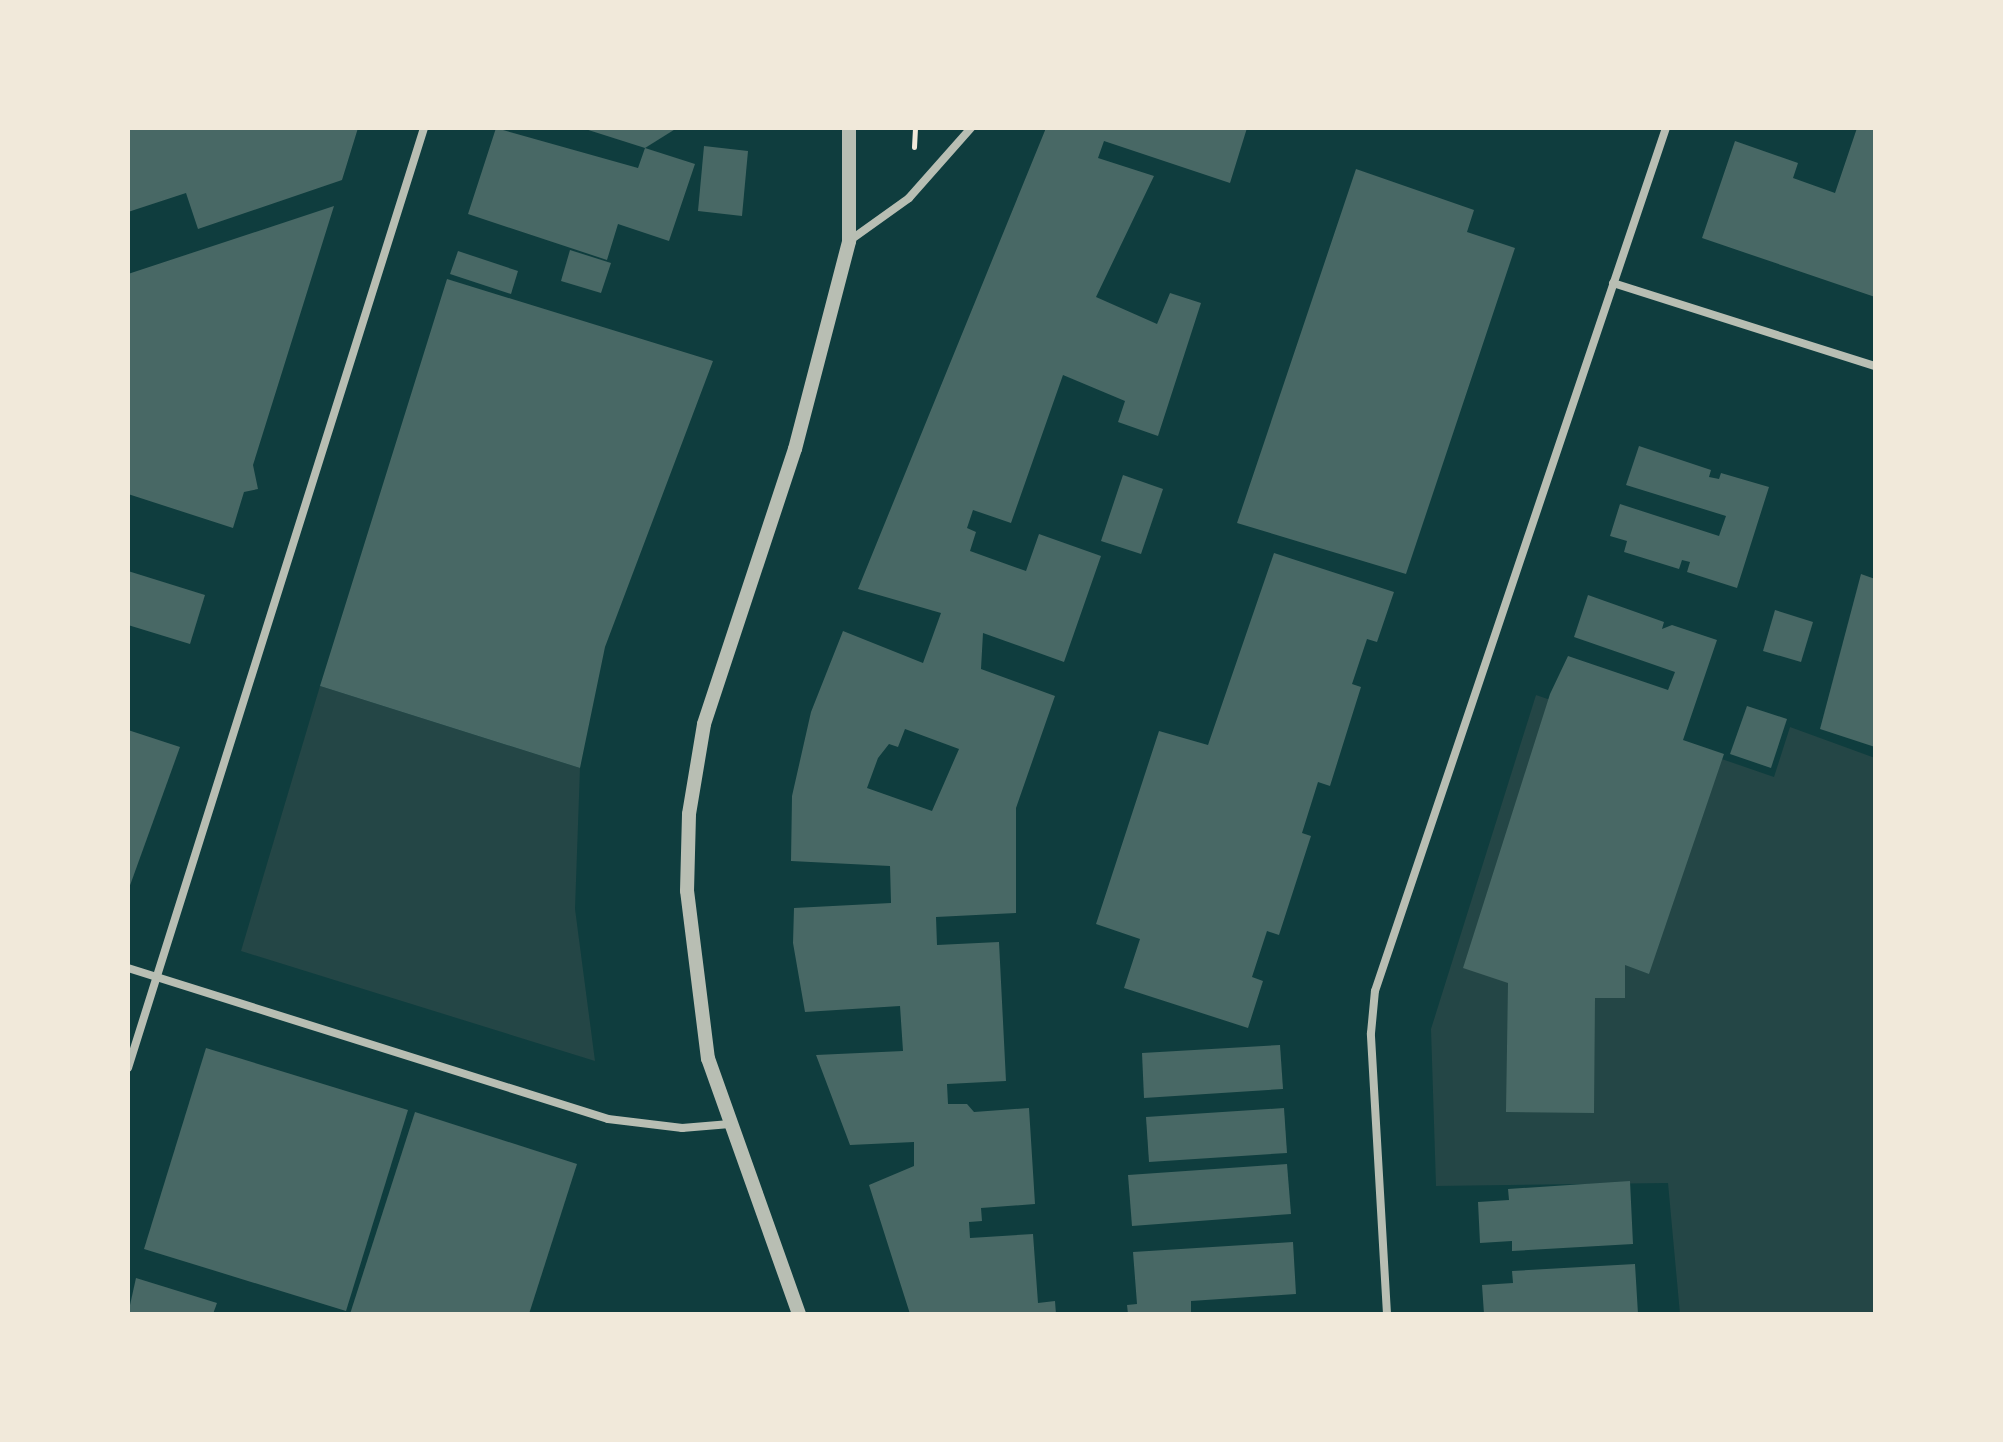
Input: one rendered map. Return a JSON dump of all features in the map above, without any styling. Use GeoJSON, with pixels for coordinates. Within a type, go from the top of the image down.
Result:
{"type":"FeatureCollection","features":[{"type":"Feature","properties":{"kind":"street"},"geometry":{"type":"LineString","coordinates":[[128,1068],[424,128]]}},
{"type":"Feature","properties":{"kind":"street"},"geometry":{"type":"LineString","coordinates":[[799,1314],[730,1124],[694,987],[689,814],[704,724],[795,449],[849,241],[849,128]]}},
{"type":"Feature","properties":{"kind":"street"},"geometry":{"type":"LineString","coordinates":[[849,241],[909,198],[971,128]]}},
{"type":"Feature","properties":{"kind":"street"},"geometry":{"type":"LineString","coordinates":[[1387,1314],[1371,1033],[1375,991],[1666,128]]}},
{"type":"Feature","properties":{"kind":"street"},"geometry":{"type":"LineString","coordinates":[[1613,283],[1875,366]]}},
{"type":"Feature","properties":{"kind":"street"},"geometry":{"type":"LineString","coordinates":[[128,968],[608,1119],[659,1127],[730,1124]]}},
{"type":"Feature","properties":{"kind":"shaded area"},"geometry":{"type":"Polygon","coordinates":[[[320,686],[580,768],[575,909],[595,1061],[241,951],[320,686]]]}},
{"type":"Feature","properties":{"kind":"shaded area"},"geometry":{"type":"Polygon","coordinates":[[[1536,695],[1774,777],[1790,727],[1875,758],[1875,1314],[1680,1314],[1668,1183],[1436,1186],[1431,1029],[1536,695]]]}},
{"type":"Feature","properties":{"kind":"building"},"geometry":{"type":"Polygon","coordinates":[[[128,128],[358,128],[342,180],[198,229],[186,193],[128,212],[128,128]]]}},
{"type":"Feature","properties":{"kind":"building"},"geometry":{"type":"Polygon","coordinates":[[[496,128],[638,168],[645,148],[695,164],[669,241],[618,224],[607,260],[468,214],[496,128]]]}},
{"type":"Feature","properties":{"kind":"building"},"geometry":{"type":"Polygon","coordinates":[[[582,128],[677,128],[645,148],[582,128]]]}},
{"type":"Feature","properties":{"kind":"building"},"geometry":{"type":"Polygon","coordinates":[[[1046,128],[1247,128],[1230,183],[1104,141],[1098,158],[1154,176],[1096,297],[1157,324],[1170,293],[1201,303],[1158,436],[1118,422],[1125,401],[1063,375],[1011,523],[973,510],[967,528],[976,532],[970,551],[1026,571],[1039,534],[1101,556],[1064,662],[983,633],[981,669],[1055,696],[1016,808],[1016,913],[936,917],[937,945],[999,942],[1006,1081],[947,1084],[948,1104],[967,1104],[974,1112],[1029,1108],[1035,1204],[981,1208],[982,1221],[969,1222],[970,1238],[1033,1234],[1038,1303],[1055,1301],[1056,1314],[910,1314],[869,1185],[914,1166],[914,1142],[850,1145],[816,1055],[903,1051],[900,1006],[805,1012],[793,943],[794,908],[891,903],[890,866],[791,861],[792,796],[811,712],[843,631],[923,663],[941,613],[858,589],[1046,128]],[[905,729],[898,747],[889,744],[878,758],[867,788],[932,811],[959,749],[905,729]]]}},
{"type":"Feature","properties":{"kind":"building"},"geometry":{"type":"Polygon","coordinates":[[[1857,128],[1875,128],[1875,297],[1702,238],[1735,141],[1798,163],[1793,178],[1835,193],[1857,128]]]}},
{"type":"Feature","properties":{"kind":"building"},"geometry":{"type":"Polygon","coordinates":[[[704,146],[748,151],[742,216],[698,211],[704,146]]]}},
{"type":"Feature","properties":{"kind":"building"},"geometry":{"type":"Polygon","coordinates":[[[1356,169],[1474,210],[1467,232],[1515,248],[1406,574],[1237,523],[1356,169]]]}},
{"type":"Feature","properties":{"kind":"building"},"geometry":{"type":"Polygon","coordinates":[[[334,206],[253,465],[258,489],[244,492],[233,528],[128,494],[128,274],[334,206]]]}},
{"type":"Feature","properties":{"kind":"building"},"geometry":{"type":"Polygon","coordinates":[[[570,250],[611,263],[601,293],[561,281],[570,250]]]}},
{"type":"Feature","properties":{"kind":"building"},"geometry":{"type":"Polygon","coordinates":[[[458,251],[518,271],[511,294],[450,274],[458,251]]]}},
{"type":"Feature","properties":{"kind":"building"},"geometry":{"type":"Polygon","coordinates":[[[447,279],[713,361],[605,647],[580,768],[320,686],[447,279]]]}},
{"type":"Feature","properties":{"kind":"building"},"geometry":{"type":"Polygon","coordinates":[[[1639,446],[1711,470],[1709,477],[1719,479],[1721,473],[1769,487],[1737,588],[1687,572],[1690,562],[1682,560],[1679,569],[1624,552],[1627,541],[1610,536],[1620,504],[1719,536],[1726,516],[1626,485],[1639,446]]]}},
{"type":"Feature","properties":{"kind":"building"},"geometry":{"type":"Polygon","coordinates":[[[1123,475],[1163,489],[1141,554],[1101,541],[1123,475]]]}},
{"type":"Feature","properties":{"kind":"building"},"geometry":{"type":"Polygon","coordinates":[[[1274,553],[1394,592],[1377,642],[1367,639],[1352,684],[1361,687],[1330,786],[1318,782],[1302,833],[1311,836],[1279,935],[1267,931],[1252,977],[1263,981],[1248,1028],[1124,988],[1140,939],[1096,924],[1159,731],[1208,745],[1274,553]]]}},
{"type":"Feature","properties":{"kind":"building"},"geometry":{"type":"Polygon","coordinates":[[[128,571],[205,595],[190,644],[128,625],[128,571]]]}},
{"type":"Feature","properties":{"kind":"building"},"geometry":{"type":"Polygon","coordinates":[[[1861,574],[1875,579],[1875,747],[1820,729],[1861,574]]]}},
{"type":"Feature","properties":{"kind":"building"},"geometry":{"type":"Polygon","coordinates":[[[1588,595],[1664,622],[1662,629],[1672,625],[1717,640],[1683,740],[1724,754],[1649,974],[1625,965],[1625,998],[1595,998],[1594,1113],[1506,1112],[1508,983],[1463,968],[1550,694],[1568,656],[1668,690],[1675,672],[1574,637],[1588,595]]]}},
{"type":"Feature","properties":{"kind":"building"},"geometry":{"type":"Polygon","coordinates":[[[1775,610],[1813,622],[1801,662],[1763,651],[1775,610]]]}},
{"type":"Feature","properties":{"kind":"building"},"geometry":{"type":"Polygon","coordinates":[[[1747,706],[1787,719],[1771,768],[1730,754],[1747,706]]]}},
{"type":"Feature","properties":{"kind":"building"},"geometry":{"type":"Polygon","coordinates":[[[128,730],[180,747],[128,891],[128,730]]]}},
{"type":"Feature","properties":{"kind":"building"},"geometry":{"type":"Polygon","coordinates":[[[1280,1045],[1283,1089],[1144,1098],[1142,1053],[1280,1045]]]}},
{"type":"Feature","properties":{"kind":"building"},"geometry":{"type":"Polygon","coordinates":[[[206,1048],[408,1110],[346,1311],[144,1249],[206,1048]]]}},
{"type":"Feature","properties":{"kind":"building"},"geometry":{"type":"Polygon","coordinates":[[[1284,1108],[1287,1153],[1149,1162],[1146,1117],[1284,1108]]]}},
{"type":"Feature","properties":{"kind":"building"},"geometry":{"type":"Polygon","coordinates":[[[415,1112],[577,1164],[529,1314],[350,1314],[415,1112]]]}},
{"type":"Feature","properties":{"kind":"building"},"geometry":{"type":"Polygon","coordinates":[[[1287,1164],[1291,1214],[1132,1226],[1128,1175],[1287,1164]]]}},
{"type":"Feature","properties":{"kind":"building"},"geometry":{"type":"Polygon","coordinates":[[[1630,1181],[1633,1244],[1512,1251],[1512,1241],[1480,1243],[1478,1202],[1509,1200],[1508,1189],[1630,1181]]]}},
{"type":"Feature","properties":{"kind":"building"},"geometry":{"type":"Polygon","coordinates":[[[1293,1242],[1296,1294],[1191,1301],[1191,1314],[1128,1314],[1127,1305],[1137,1304],[1133,1252],[1293,1242]]]}},
{"type":"Feature","properties":{"kind":"building"},"geometry":{"type":"Polygon","coordinates":[[[1635,1264],[1638,1314],[1484,1314],[1482,1285],[1513,1283],[1512,1271],[1635,1264]]]}},
{"type":"Feature","properties":{"kind":"building"},"geometry":{"type":"Polygon","coordinates":[[[136,1278],[217,1303],[213,1314],[128,1314],[136,1278]]]}}]}
